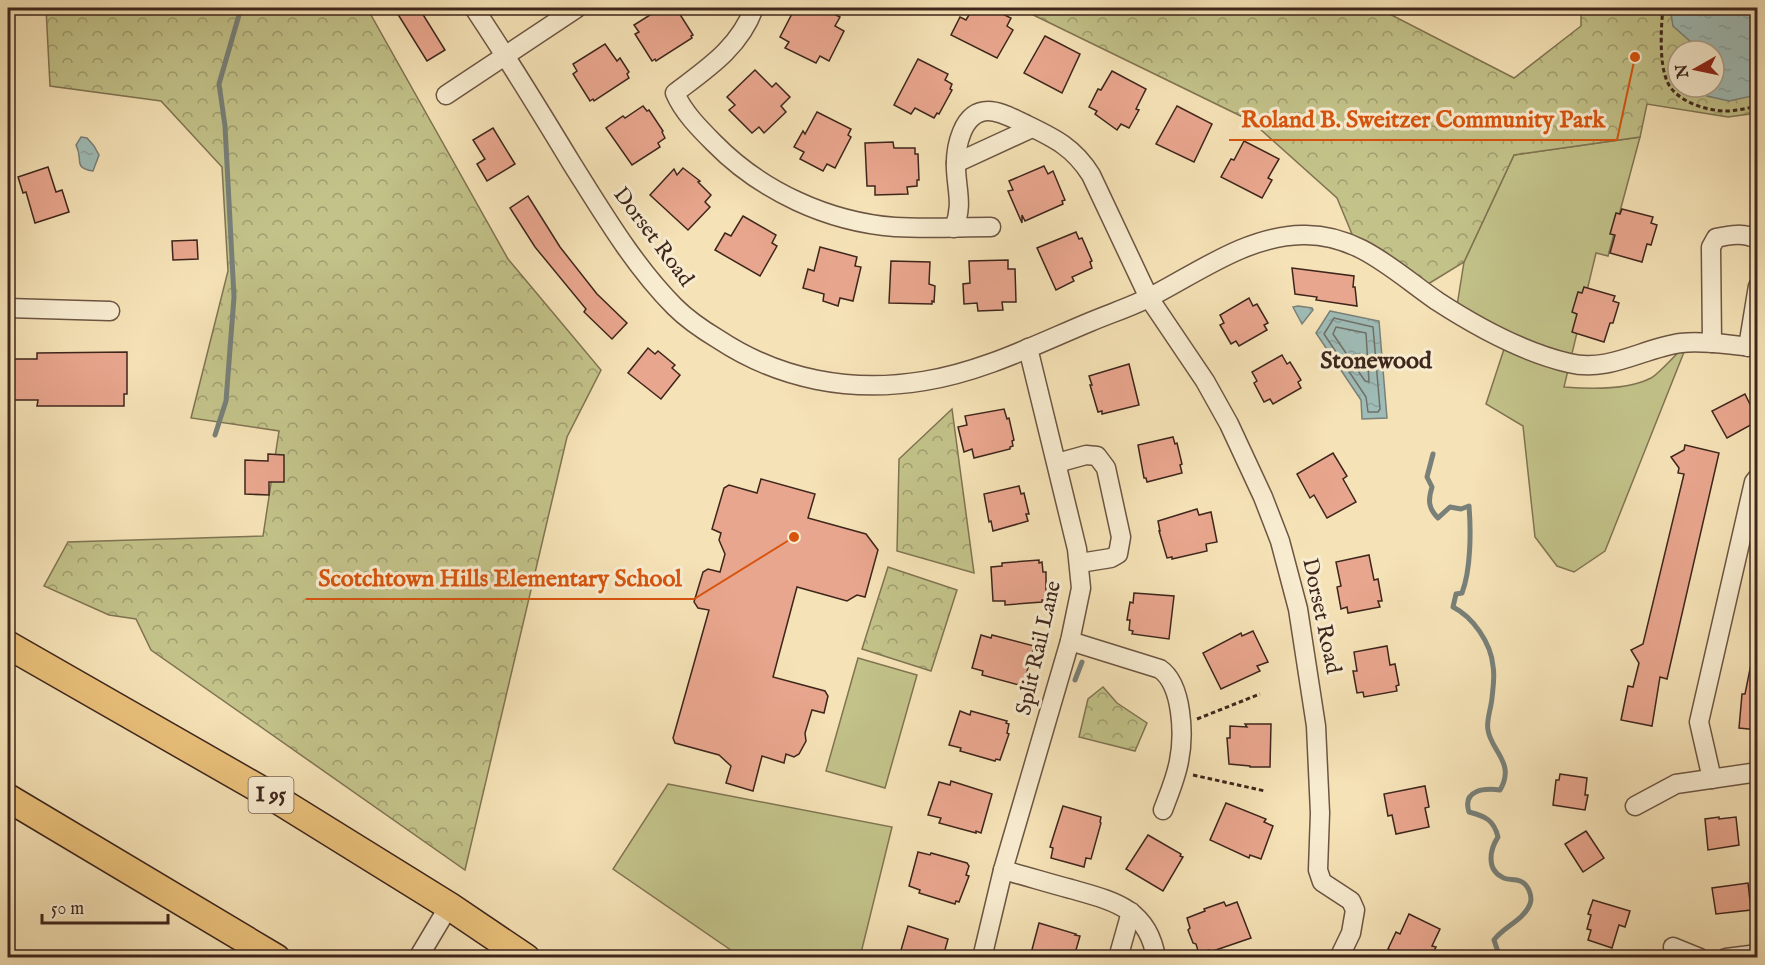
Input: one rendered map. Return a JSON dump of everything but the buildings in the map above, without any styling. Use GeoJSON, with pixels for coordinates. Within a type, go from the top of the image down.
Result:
{"type":"FeatureCollection","features":[{"type":"Feature","properties":{"kind":"highway","name":"I 95"},"geometry":{"type":"LineString","coordinates":[[8,645],[270,795],[449,906],[526,957]]}},
{"type":"Feature","properties":{"kind":"highway"},"geometry":{"type":"LineString","coordinates":[[8,798],[276,957]]}},
{"type":"Feature","properties":{"kind":"street","name":"Dorset Road"},"geometry":{"type":"LineString","coordinates":[[474,8],[587,188],[654,284],[678,310],[696,325],[730,347],[786,374],[827,382],[878,386],[926,381],[952,375],[1028,348],[1149,298],[1215,262],[1262,242],[1291,235],[1318,235],[1357,246],[1436,300],[1483,328],[1532,351],[1569,363],[1600,364],[1632,358],[1676,344],[1712,343],[1753,347]]}},
{"type":"Feature","properties":{"kind":"street"},"geometry":{"type":"LineString","coordinates":[[446,95],[577,8]]}},
{"type":"Feature","properties":{"kind":"street"},"geometry":{"type":"LineString","coordinates":[[754,8],[750,19],[725,55],[675,93],[698,127],[724,154],[749,174],[778,191],[822,211],[861,222],[892,227],[991,226]]}},
{"type":"Feature","properties":{"kind":"street"},"geometry":{"type":"LineString","coordinates":[[954,228],[960,208],[956,163],[962,133],[974,115],[989,111],[1001,113],[1067,146],[1084,164],[1149,298]]}},
{"type":"Feature","properties":{"kind":"street"},"geometry":{"type":"LineString","coordinates":[[956,163],[1032,128]]}},
{"type":"Feature","properties":{"kind":"street"},"geometry":{"type":"LineString","coordinates":[[1712,343],[1711,247],[1716,238],[1729,235],[1751,236],[1758,240]]}},
{"type":"Feature","properties":{"kind":"street"},"geometry":{"type":"LineString","coordinates":[[1753,347],[1757,295]]}},
{"type":"Feature","properties":{"kind":"street","name":"Dorset Road"},"geometry":{"type":"LineString","coordinates":[[1149,298],[1205,381],[1229,424],[1263,498],[1284,556],[1299,618],[1316,726],[1320,803],[1318,870],[1322,882],[1351,901],[1354,910],[1351,933],[1339,957]]}},
{"type":"Feature","properties":{"kind":"street"},"geometry":{"type":"LineString","coordinates":[[8,308],[110,310]]}},
{"type":"Feature","properties":{"kind":"street","name":"Split Rail Lane"},"geometry":{"type":"LineString","coordinates":[[982,957],[1003,870],[1070,641],[1081,588],[1080,563],[1028,348]]}},
{"type":"Feature","properties":{"kind":"street"},"geometry":{"type":"LineString","coordinates":[[1057,463],[1086,455],[1097,456],[1106,468],[1121,537],[1118,554],[1111,558],[1080,563]]}},
{"type":"Feature","properties":{"kind":"street"},"geometry":{"type":"LineString","coordinates":[[1712,779],[1699,722],[1754,482],[1758,477]]}},
{"type":"Feature","properties":{"kind":"street"},"geometry":{"type":"LineString","coordinates":[[1070,641],[1160,669],[1171,680],[1178,703],[1181,725],[1179,760],[1163,810]]}},
{"type":"Feature","properties":{"kind":"street"},"geometry":{"type":"LineString","coordinates":[[1635,806],[1676,784],[1758,772]]}},
{"type":"Feature","properties":{"kind":"street"},"geometry":{"type":"LineString","coordinates":[[1003,870],[1121,905],[1140,920],[1152,940],[1156,957]]}},
{"type":"Feature","properties":{"kind":"street"},"geometry":{"type":"LineString","coordinates":[[418,957],[449,906]]}},
{"type":"Feature","properties":{"kind":"street"},"geometry":{"type":"LineString","coordinates":[[1118,957],[1131,912]]}},
{"type":"Feature","properties":{"kind":"street"},"geometry":{"type":"LineString","coordinates":[[1673,947],[1700,957]]}},
{"type":"Feature","properties":{"kind":"street"},"geometry":{"type":"LineString","coordinates":[[1726,957],[1758,954]]}},
{"type":"Feature","properties":{"kind":"path"},"geometry":{"type":"LineString","coordinates":[[1663,8],[1664,68],[1668,84],[1674,92],[1688,102],[1722,111],[1758,106]]}},
{"type":"Feature","properties":{"kind":"path"},"geometry":{"type":"LineString","coordinates":[[1181,725],[1260,694]]}},
{"type":"Feature","properties":{"kind":"path"},"geometry":{"type":"LineString","coordinates":[[1177,771],[1265,791]]}},
{"type":"Feature","properties":{"kind":"green space"},"geometry":{"type":"Polygon","coordinates":[[[46,8],[367,8],[508,259],[601,370],[567,437],[465,870],[151,650],[136,619],[109,615],[44,586],[68,542],[263,536],[279,431],[191,418],[228,271],[222,167],[161,101],[50,86],[46,8]]]}},
{"type":"Feature","properties":{"kind":"green space"},"geometry":{"type":"Polygon","coordinates":[[[1019,8],[1378,8],[1514,78],[1581,26],[1581,8],[1757,8],[1757,113],[1728,117],[1647,104],[1640,137],[1514,155],[1464,262],[1420,289],[1357,246],[1337,198],[1251,121],[1019,8]]]}},
{"type":"Feature","properties":{"kind":"green space"},"geometry":{"type":"Polygon","coordinates":[[[1640,137],[1608,256],[1596,253],[1564,387],[1608,388],[1642,382],[1659,372],[1688,342],[1605,551],[1574,572],[1557,566],[1535,537],[1523,426],[1486,404],[1507,340],[1456,312],[1464,262],[1514,155],[1640,137]]]}},
{"type":"Feature","properties":{"kind":"green space"},"geometry":{"type":"Polygon","coordinates":[[[952,409],[974,573],[897,551],[899,459],[952,409]]]}},
{"type":"Feature","properties":{"kind":"green space"},"geometry":{"type":"Polygon","coordinates":[[[888,567],[957,590],[931,671],[862,649],[888,567]]]}},
{"type":"Feature","properties":{"kind":"green space"},"geometry":{"type":"Polygon","coordinates":[[[858,658],[917,675],[885,788],[826,771],[858,658]]]}},
{"type":"Feature","properties":{"kind":"green space"},"geometry":{"type":"Polygon","coordinates":[[[1103,687],[1117,703],[1147,723],[1135,751],[1079,737],[1088,699],[1103,687]]]}},
{"type":"Feature","properties":{"kind":"green space"},"geometry":{"type":"Polygon","coordinates":[[[668,784],[892,827],[860,957],[741,957],[613,869],[668,784]]]}},
{"type":"Feature","properties":{"kind":"water"},"geometry":{"type":"Polygon","coordinates":[[[1670,8],[1757,8],[1757,95],[1729,101],[1720,99],[1726,99],[1726,39],[1688,39],[1673,26],[1670,8]]]}},
{"type":"Feature","properties":{"kind":"water"},"geometry":{"type":"Polygon","coordinates":[[[81,137],[87,138],[99,155],[93,171],[81,165],[76,145],[81,137]]]}},
{"type":"Feature","properties":{"kind":"water"},"geometry":{"type":"Polygon","coordinates":[[[1293,307],[1313,310],[1302,324],[1293,307]]]}},
{"type":"Feature","properties":{"kind":"water"},"geometry":{"type":"Polygon","coordinates":[[[1330,311],[1379,321],[1387,418],[1362,419],[1361,400],[1316,333],[1330,311]]]}},
{"type":"Feature","properties":{"kind":"waterway"},"geometry":{"type":"LineString","coordinates":[[215,435],[226,401],[234,297],[225,126],[219,84],[241,8]]}},
{"type":"Feature","properties":{"kind":"waterway"},"geometry":{"type":"LineString","coordinates":[[1260,8],[1264,11]]}},
{"type":"Feature","properties":{"kind":"waterway"},"geometry":{"type":"LineString","coordinates":[[1433,454],[1427,477],[1432,487],[1430,496],[1432,511],[1438,518],[1450,507],[1461,509],[1469,506],[1469,562],[1462,593],[1456,594],[1453,607],[1474,624],[1485,640],[1492,657],[1494,682],[1488,726],[1490,738],[1501,758],[1505,772],[1500,790],[1481,790],[1472,795],[1469,799],[1469,812],[1480,815],[1494,826],[1498,837],[1491,858],[1494,869],[1504,878],[1523,883],[1531,897],[1530,904],[1523,915],[1494,940],[1500,958]]}},
{"type":"Feature","properties":{"kind":"waterway"},"geometry":{"type":"LineString","coordinates":[[1075,680],[1082,662]]}},
{"type":"Feature","properties":{"kind":"place","name":"Roland B. Sweitzer Community Park"},"geometry":{"type":"Point","coordinates":[1635,57]}},
{"type":"Feature","properties":{"kind":"place","name":"Scotchtown Hills Elementary School"},"geometry":{"type":"Point","coordinates":[794,537]}},
{"type":"Feature","properties":{"kind":"district","name":"Stonewood"},"geometry":{"type":"Point","coordinates":[1376,361]}}]}
